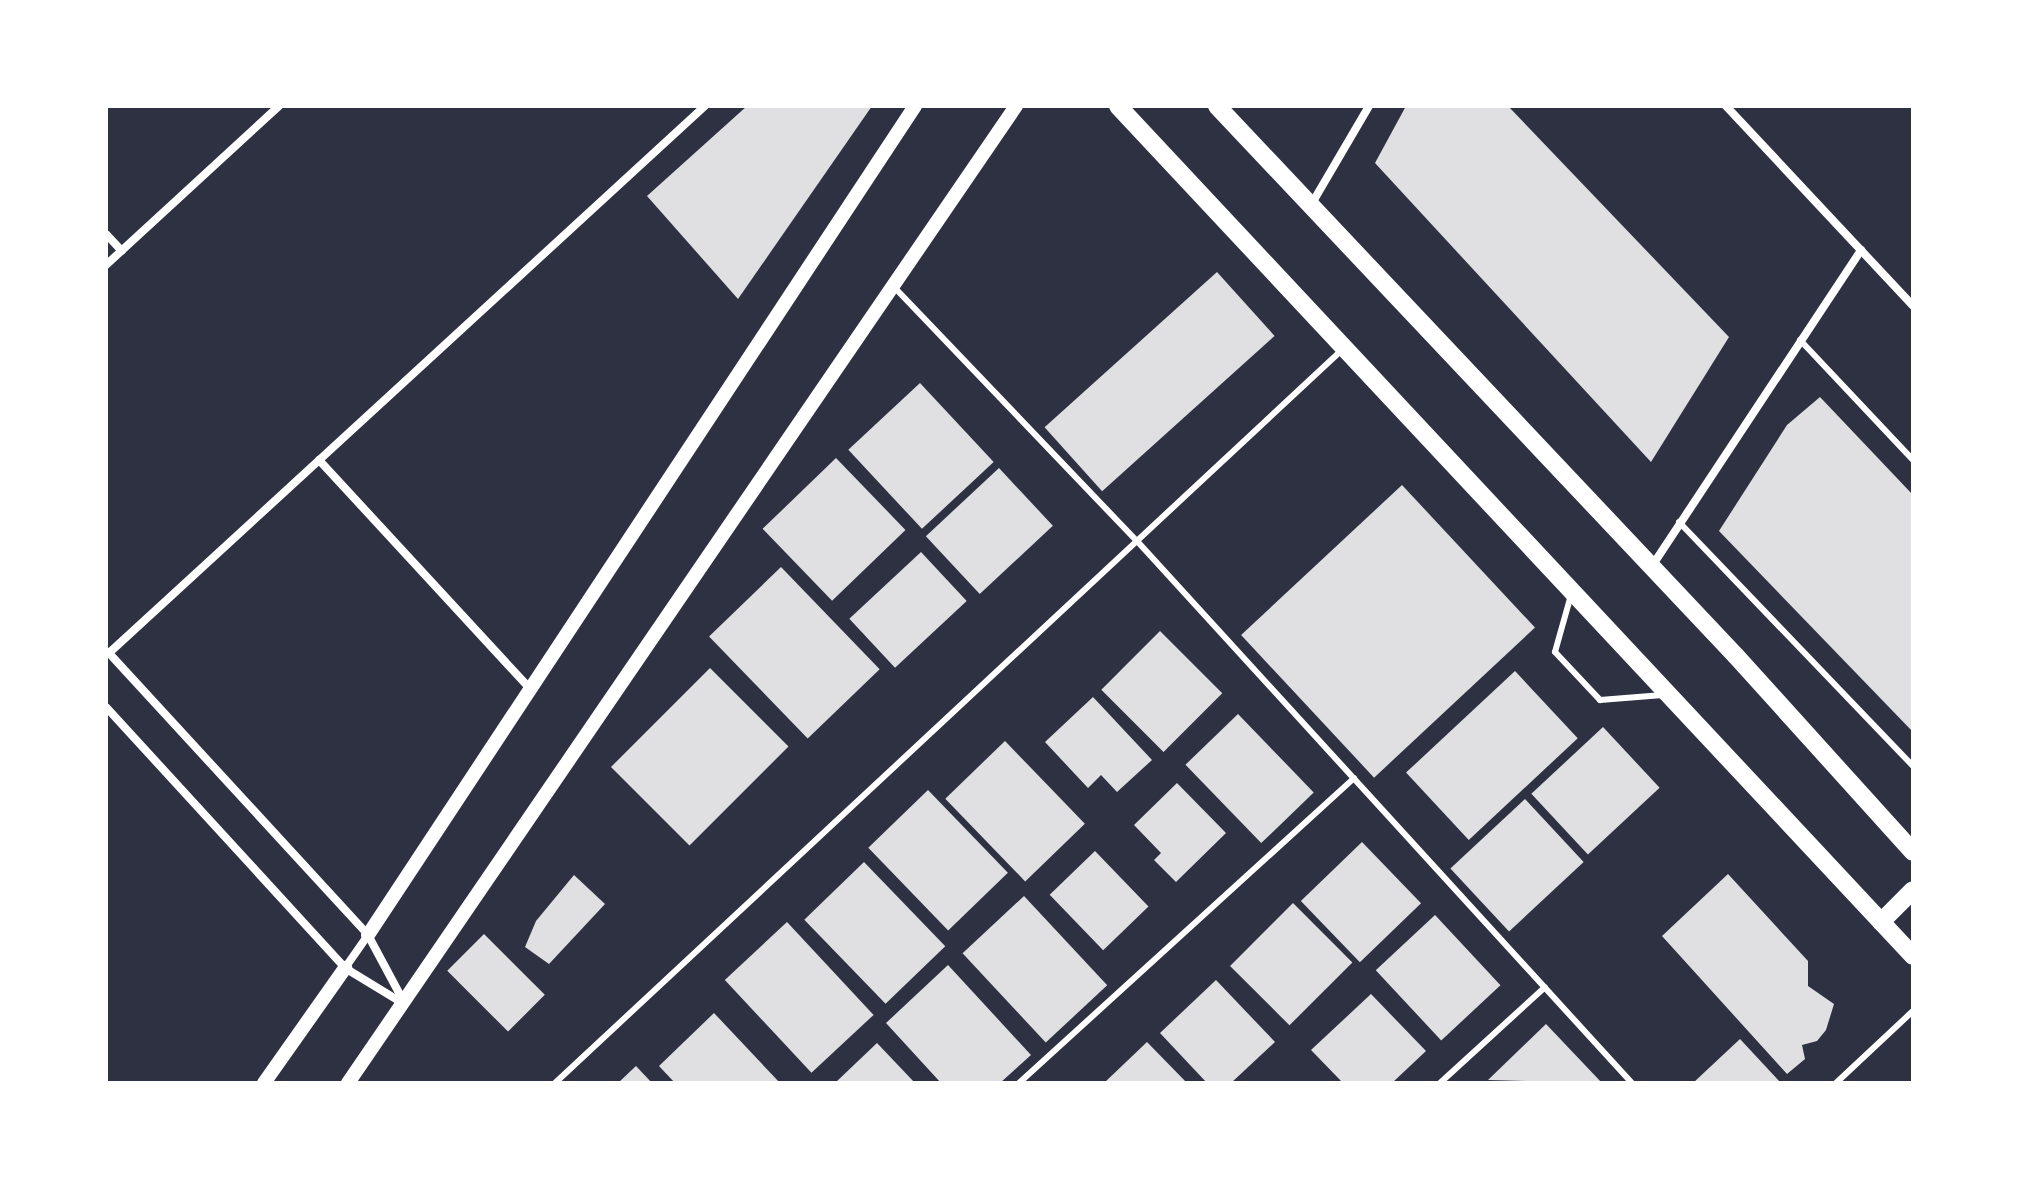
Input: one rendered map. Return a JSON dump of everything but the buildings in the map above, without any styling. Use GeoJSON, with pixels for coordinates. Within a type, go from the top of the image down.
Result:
{"type":"FeatureCollection","features":[{"type":"Feature","properties":{"kind":"main road"},"geometry":{"type":"LineString","coordinates":[[1118,106],[1913,956]]}},
{"type":"Feature","properties":{"kind":"main road"},"geometry":{"type":"LineString","coordinates":[[1217,106],[1652,566],[1913,852]]}},
{"type":"Feature","properties":{"kind":"main road"},"geometry":{"type":"LineString","coordinates":[[1881,922],[1913,890]]}},
{"type":"Feature","properties":{"kind":"street"},"geometry":{"type":"LineString","coordinates":[[106,265],[279,106]]}},
{"type":"Feature","properties":{"kind":"street"},"geometry":{"type":"LineString","coordinates":[[405,1004],[368,935],[108,651],[705,106]]}},
{"type":"Feature","properties":{"kind":"street"},"geometry":{"type":"LineString","coordinates":[[264,1083],[368,935],[915,106]]}},
{"type":"Feature","properties":{"kind":"street"},"geometry":{"type":"LineString","coordinates":[[348,1083],[405,1004],[1016,106]]}},
{"type":"Feature","properties":{"kind":"street"},"geometry":{"type":"LineString","coordinates":[[1311,206],[1369,106]]}},
{"type":"Feature","properties":{"kind":"street"},"geometry":{"type":"LineString","coordinates":[[1726,106],[1913,306]]}},
{"type":"Feature","properties":{"kind":"street"},"geometry":{"type":"LineString","coordinates":[[106,234],[122,251]]}},
{"type":"Feature","properties":{"kind":"street"},"geometry":{"type":"LineString","coordinates":[[1652,566],[1861,250]]}},
{"type":"Feature","properties":{"kind":"street"},"geometry":{"type":"LineString","coordinates":[[319,460],[530,689]]}},
{"type":"Feature","properties":{"kind":"street"},"geometry":{"type":"LineString","coordinates":[[106,707],[345,968],[405,1004]]}},
{"type":"Feature","properties":{"kind":"lane"},"geometry":{"type":"LineString","coordinates":[[894,287],[1137,541],[1632,1083]]}},
{"type":"Feature","properties":{"kind":"lane"},"geometry":{"type":"LineString","coordinates":[[1800,340],[1913,460]]}},
{"type":"Feature","properties":{"kind":"lane"},"geometry":{"type":"LineString","coordinates":[[555,1083],[1345,347]]}},
{"type":"Feature","properties":{"kind":"lane"},"geometry":{"type":"LineString","coordinates":[[1679,522],[1913,766]]}},
{"type":"Feature","properties":{"kind":"lane"},"geometry":{"type":"LineString","coordinates":[[1572,591],[1555,652],[1600,700],[1669,694]]}},
{"type":"Feature","properties":{"kind":"lane"},"geometry":{"type":"LineString","coordinates":[[1019,1083],[1354,778]]}},
{"type":"Feature","properties":{"kind":"lane"},"geometry":{"type":"LineString","coordinates":[[1440,1083],[1545,987]]}},
{"type":"Feature","properties":{"kind":"lane"},"geometry":{"type":"LineString","coordinates":[[1836,1083],[1913,1011]]}}]}
